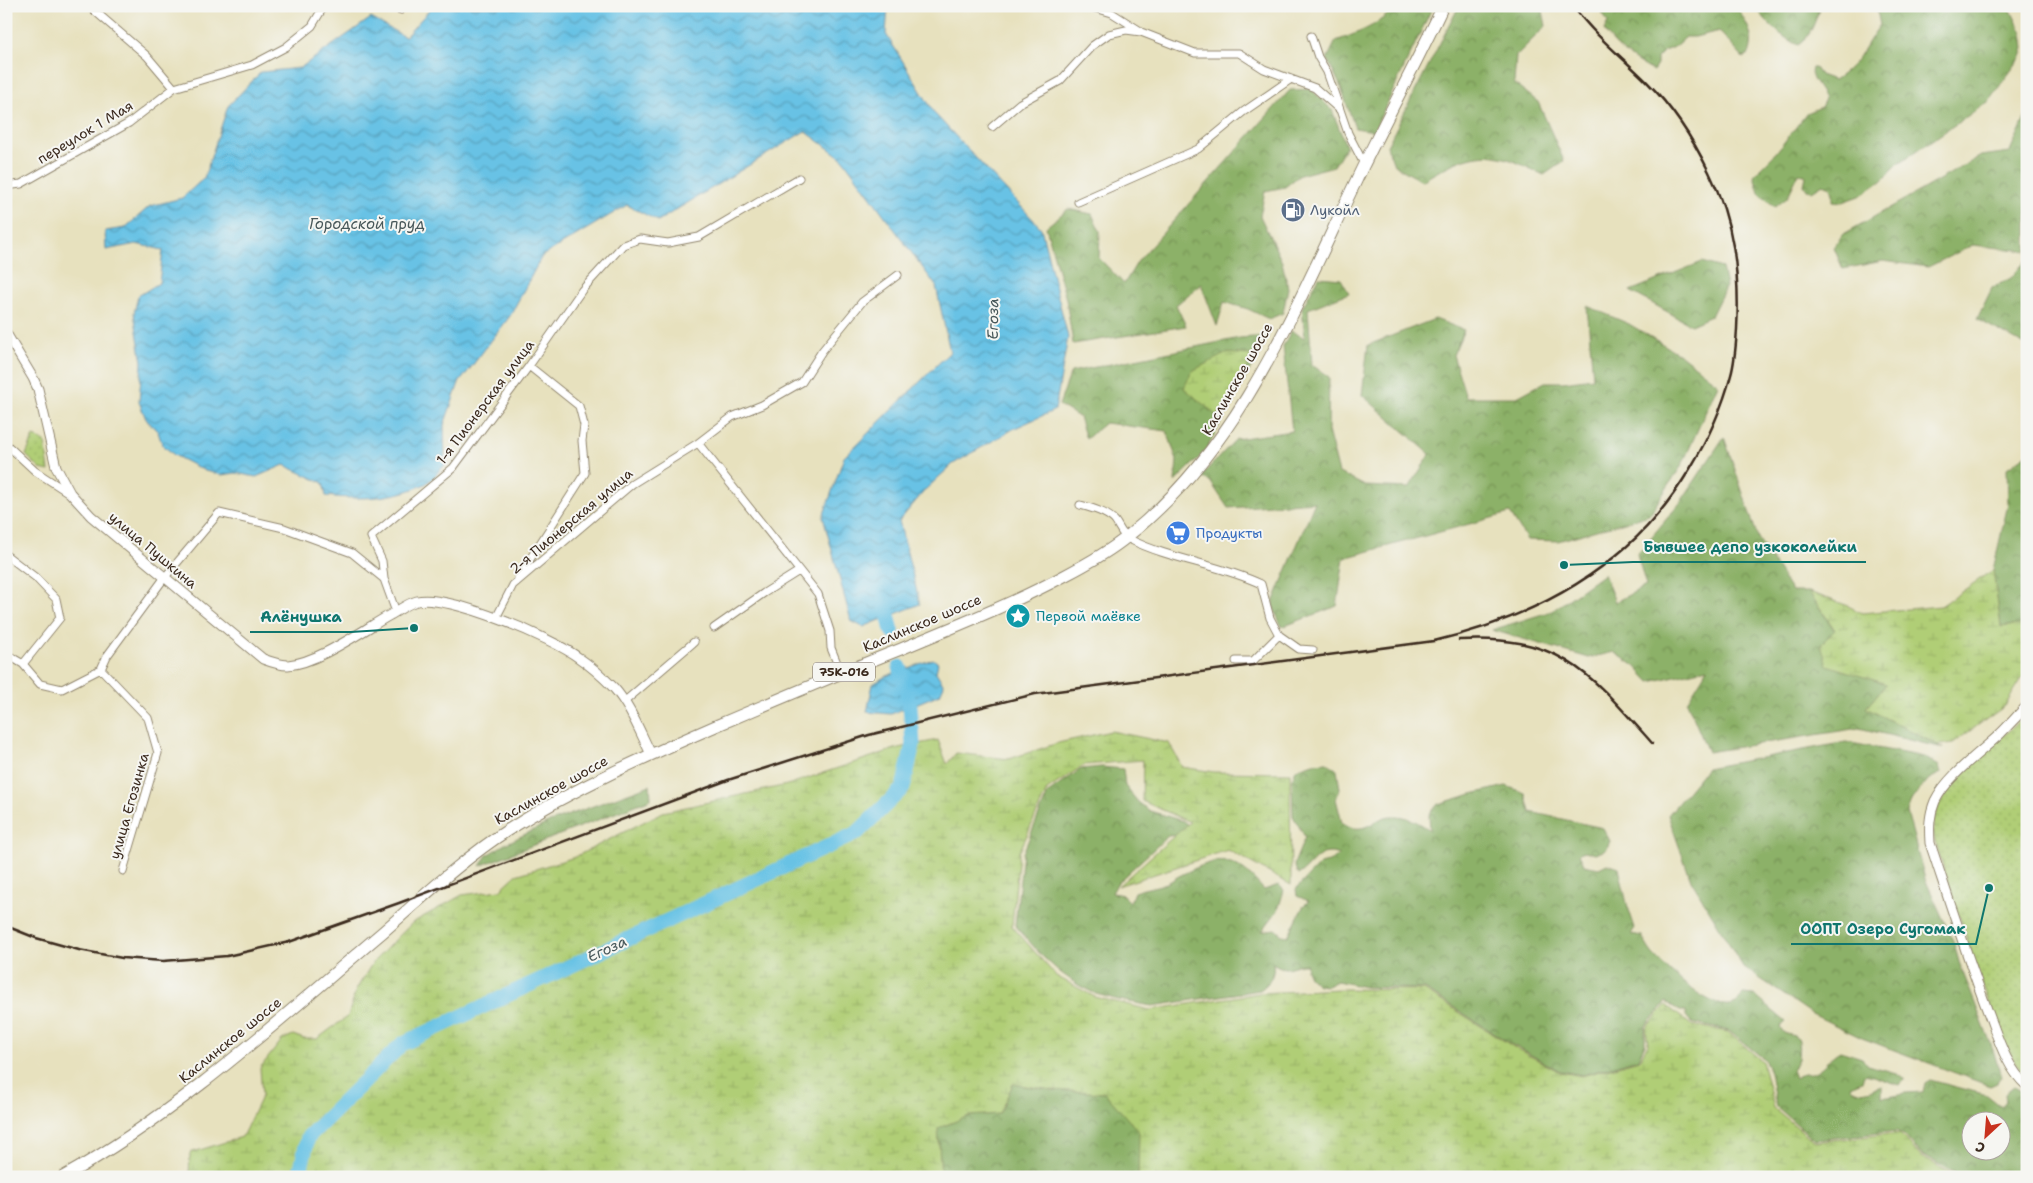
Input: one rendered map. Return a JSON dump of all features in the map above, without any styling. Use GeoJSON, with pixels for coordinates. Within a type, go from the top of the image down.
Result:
{"type":"FeatureCollection","features":[{"type":"Feature","properties":{"kind":"main road","name":"Каслинское шоссе"},"geometry":{"type":"LineString","coordinates":[[63,1177],[137,1132],[192,1091],[248,1046],[477,851],[541,810],[651,754],[1017,600],[1089,563],[1127,538],[1174,496],[1208,457],[1236,416],[1274,350],[1364,164],[1444,6]]}},
{"type":"Feature","properties":{"kind":"street"},"geometry":{"type":"LineString","coordinates":[[89,6],[147,56],[174,88]]}},
{"type":"Feature","properties":{"kind":"street","name":"переулок 1 Мая"},"geometry":{"type":"LineString","coordinates":[[6,186],[21,184],[129,122],[174,88],[252,65],[286,47],[312,26],[324,6]]}},
{"type":"Feature","properties":{"kind":"street"},"geometry":{"type":"LineString","coordinates":[[388,6],[401,10]]}},
{"type":"Feature","properties":{"kind":"street"},"geometry":{"type":"LineString","coordinates":[[1088,6],[1112,13],[1141,32],[1195,53],[1239,53],[1264,69],[1315,88],[1340,110]]}},
{"type":"Feature","properties":{"kind":"street"},"geometry":{"type":"LineString","coordinates":[[992,126],[1020,103],[1060,81],[1092,46],[1109,34],[1126,30],[1141,32]]}},
{"type":"Feature","properties":{"kind":"street"},"geometry":{"type":"LineString","coordinates":[[1311,36],[1318,57],[1327,72],[1348,133],[1364,164]]}},
{"type":"Feature","properties":{"kind":"street"},"geometry":{"type":"LineString","coordinates":[[1078,202],[1198,149],[1243,112],[1291,79]]}},
{"type":"Feature","properties":{"kind":"street","name":"1-я Пионерская улица"},"geometry":{"type":"LineString","coordinates":[[384,579],[382,562],[371,536],[453,468],[529,366],[582,290],[623,245],[640,239],[668,244],[699,237],[799,178]]}},
{"type":"Feature","properties":{"kind":"street","name":"2-я Пионерская улица"},"geometry":{"type":"LineString","coordinates":[[513,585],[632,484],[698,442],[732,417],[762,405],[802,382],[822,351],[862,302],[898,275]]}},
{"type":"Feature","properties":{"kind":"street"},"geometry":{"type":"LineString","coordinates":[[6,333],[34,378],[56,467],[70,493]]}},
{"type":"Feature","properties":{"kind":"street","name":"2-я Пионерская улица"},"geometry":{"type":"LineString","coordinates":[[496,618],[513,585],[585,473],[582,441],[584,425],[579,406],[529,366]]}},
{"type":"Feature","properties":{"kind":"street"},"geometry":{"type":"LineString","coordinates":[[698,442],[818,594],[830,631],[831,648],[841,673]]}},
{"type":"Feature","properties":{"kind":"street","name":"улица Пушкина"},"geometry":{"type":"LineString","coordinates":[[6,444],[35,471],[70,493],[91,516],[252,652],[276,664],[289,665],[307,661],[326,653],[396,612]]}},
{"type":"Feature","properties":{"kind":"street"},"geometry":{"type":"LineString","coordinates":[[1080,505],[1113,519],[1127,538],[1180,557],[1239,574],[1261,584],[1270,618],[1279,635],[1299,649],[1313,650]]}},
{"type":"Feature","properties":{"kind":"street"},"geometry":{"type":"LineString","coordinates":[[6,654],[24,664],[40,684],[62,689],[101,669],[107,656],[165,577],[219,513],[284,528],[352,553],[384,579],[396,612],[417,601],[442,602],[496,618],[546,639],[579,658],[614,688],[624,702],[651,754]]}},
{"type":"Feature","properties":{"kind":"street"},"geometry":{"type":"LineString","coordinates":[[6,554],[35,577],[56,599],[60,618],[24,664]]}},
{"type":"Feature","properties":{"kind":"street"},"geometry":{"type":"LineString","coordinates":[[714,628],[799,571]]}},
{"type":"Feature","properties":{"kind":"street"},"geometry":{"type":"LineString","coordinates":[[1236,661],[1253,660],[1279,635]]}},
{"type":"Feature","properties":{"kind":"street"},"geometry":{"type":"LineString","coordinates":[[624,702],[694,642]]}},
{"type":"Feature","properties":{"kind":"street","name":"улица Егозинка"},"geometry":{"type":"LineString","coordinates":[[101,669],[148,718],[158,753],[123,871]]}},
{"type":"Feature","properties":{"kind":"street"},"geometry":{"type":"LineString","coordinates":[[2027,706],[2002,733],[1945,786],[1936,799],[1930,815],[1929,826],[1930,843],[1968,960],[2006,1057],[2017,1076],[2027,1086]]}},
{"type":"Feature","properties":{"kind":"green space"},"geometry":{"type":"Polygon","coordinates":[[[1396,6],[1433,6],[1374,131],[1355,128],[1340,85],[1327,59],[1336,41],[1361,31],[1382,19],[1396,6]]]}},
{"type":"Feature","properties":{"kind":"green space"},"geometry":{"type":"Polygon","coordinates":[[[1459,6],[1542,6],[1546,26],[1516,56],[1514,83],[1538,102],[1564,161],[1544,175],[1511,160],[1490,155],[1459,161],[1422,181],[1394,165],[1387,146],[1459,6]]]}},
{"type":"Feature","properties":{"kind":"green space"},"geometry":{"type":"Polygon","coordinates":[[[1597,6],[1736,6],[1751,35],[1749,54],[1743,58],[1719,31],[1695,37],[1686,37],[1676,46],[1664,51],[1657,58],[1657,65],[1653,71],[1626,54],[1614,43],[1604,30],[1608,22],[1597,6]]]}},
{"type":"Feature","properties":{"kind":"green space"},"geometry":{"type":"Polygon","coordinates":[[[1755,6],[1820,6],[1810,33],[1798,45],[1774,28],[1755,6]]]}},
{"type":"Feature","properties":{"kind":"green space"},"geometry":{"type":"Polygon","coordinates":[[[1876,6],[2009,6],[2022,33],[2024,48],[2021,57],[1988,102],[1899,163],[1881,181],[1860,196],[1843,202],[1833,201],[1831,187],[1823,184],[1812,191],[1807,190],[1804,185],[1806,176],[1799,173],[1787,198],[1775,207],[1759,193],[1754,175],[1774,155],[1807,113],[1821,107],[1825,99],[1813,80],[1812,68],[1815,68],[1820,75],[1834,80],[1856,61],[1880,25],[1876,6]]]}},
{"type":"Feature","properties":{"kind":"green space"},"geometry":{"type":"Polygon","coordinates":[[[1311,89],[1332,110],[1346,146],[1334,166],[1300,175],[1285,187],[1265,191],[1260,216],[1282,262],[1288,288],[1283,313],[1269,319],[1248,309],[1224,302],[1217,326],[1201,284],[1176,305],[1186,326],[1073,344],[1066,299],[1046,227],[1068,209],[1092,214],[1100,231],[1099,258],[1124,284],[1138,261],[1290,90],[1311,89]]]}},
{"type":"Feature","properties":{"kind":"green space"},"geometry":{"type":"Polygon","coordinates":[[[2027,114],[2027,251],[1973,245],[1928,267],[1883,261],[1843,269],[1834,248],[1842,235],[1981,156],[2010,152],[2027,114]]]}},
{"type":"Feature","properties":{"kind":"green space"},"geometry":{"type":"Polygon","coordinates":[[[2027,259],[2027,346],[1977,319],[1992,288],[2011,278],[2027,259]]]}},
{"type":"Feature","properties":{"kind":"green space"},"geometry":{"type":"Polygon","coordinates":[[[1702,262],[1722,268],[1726,286],[1711,316],[1691,325],[1630,291],[1702,262]]]}},
{"type":"Feature","properties":{"kind":"green space"},"geometry":{"type":"Polygon","coordinates":[[[1319,277],[1341,279],[1349,293],[1308,309],[1312,365],[1329,377],[1328,431],[1339,473],[1365,486],[1409,488],[1430,454],[1362,395],[1368,345],[1435,319],[1464,330],[1453,355],[1466,397],[1517,397],[1545,382],[1593,378],[1587,306],[1629,324],[1681,355],[1718,384],[1682,465],[1649,515],[1558,541],[1527,540],[1510,513],[1344,558],[1337,606],[1282,627],[1272,605],[1315,502],[1228,508],[1210,481],[1200,477],[1236,439],[1292,431],[1283,346],[1291,331],[1305,338],[1302,308],[1319,277]]]}},
{"type":"Feature","properties":{"kind":"green space"},"geometry":{"type":"Polygon","coordinates":[[[1268,336],[1205,452],[1175,482],[1177,460],[1167,431],[1105,423],[1086,439],[1079,417],[1059,405],[1071,372],[1240,338],[1268,336]]]}},
{"type":"Feature","properties":{"kind":"green space"},"geometry":{"type":"Polygon","coordinates":[[[1227,353],[1251,355],[1244,379],[1217,416],[1184,388],[1192,371],[1227,353]]]}},
{"type":"Feature","properties":{"kind":"green space"},"geometry":{"type":"Polygon","coordinates":[[[34,436],[45,442],[49,471],[40,469],[26,455],[34,436]]]}},
{"type":"Feature","properties":{"kind":"green space"},"geometry":{"type":"Polygon","coordinates":[[[1724,437],[1758,538],[1792,592],[1809,592],[1835,631],[1886,684],[1866,708],[1943,748],[1859,728],[1708,752],[1687,702],[1708,668],[1650,682],[1635,666],[1614,652],[1589,658],[1492,630],[1552,611],[1604,574],[1615,602],[1646,586],[1637,554],[1680,503],[1724,437]]]}},
{"type":"Feature","properties":{"kind":"green space"},"geometry":{"type":"Polygon","coordinates":[[[2027,454],[2027,624],[2001,627],[1993,570],[2008,504],[2007,468],[2027,454]]]}},
{"type":"Feature","properties":{"kind":"green space"},"geometry":{"type":"Polygon","coordinates":[[[1993,570],[2001,627],[2027,624],[2027,670],[2005,706],[1953,743],[1938,745],[1866,708],[1886,684],[1827,665],[1821,644],[1835,630],[1809,592],[1846,605],[1862,613],[1941,606],[1993,570]]]}},
{"type":"Feature","properties":{"kind":"green space"},"geometry":{"type":"Polygon","coordinates":[[[2027,712],[2027,1081],[2007,1049],[1979,976],[1935,842],[1933,827],[1936,812],[1951,788],[2027,712]]]}},
{"type":"Feature","properties":{"kind":"green space"},"geometry":{"type":"Polygon","coordinates":[[[1111,731],[1169,743],[1182,767],[1214,772],[1290,773],[1291,885],[1228,850],[1118,886],[1190,822],[1142,801],[1143,760],[1084,765],[1047,790],[1019,853],[1012,926],[1056,976],[1095,997],[1150,1010],[1260,993],[1340,989],[1424,990],[1517,1049],[1560,1072],[1582,1076],[1639,1060],[1648,1044],[1646,1028],[1666,1005],[1691,1025],[1728,1032],[1762,1061],[1774,1108],[1815,1142],[1899,1133],[1920,1156],[1958,1177],[1138,1177],[1139,1132],[1105,1093],[1052,1090],[1013,1084],[999,1114],[969,1116],[938,1128],[941,1177],[189,1177],[190,1153],[242,1137],[262,1095],[260,1068],[282,1040],[293,1035],[304,1039],[317,1039],[348,1016],[356,990],[373,962],[412,923],[462,895],[500,890],[516,875],[575,857],[663,812],[787,785],[898,748],[938,740],[947,764],[956,753],[1009,759],[1058,743],[1111,731]]]}},
{"type":"Feature","properties":{"kind":"green space"},"geometry":{"type":"Polygon","coordinates":[[[1846,742],[1924,757],[1939,766],[1941,773],[1929,779],[1912,799],[1907,812],[1925,879],[1954,943],[1959,962],[1994,1053],[2001,1077],[1997,1083],[1990,1086],[1862,1038],[1812,1014],[1743,967],[1691,880],[1668,815],[1707,768],[1846,742]]]}},
{"type":"Feature","properties":{"kind":"green space"},"geometry":{"type":"Polygon","coordinates":[[[1327,762],[1337,770],[1340,789],[1336,799],[1342,823],[1351,827],[1364,827],[1386,817],[1398,816],[1413,820],[1430,830],[1429,815],[1438,804],[1506,786],[1525,793],[1530,812],[1603,828],[1610,841],[1606,850],[1595,854],[1585,851],[1579,853],[1584,865],[1599,868],[1607,864],[1619,868],[1627,904],[1635,928],[1631,934],[1642,936],[1658,960],[1679,979],[1704,997],[1716,1003],[1727,1005],[1739,1001],[1743,994],[1754,995],[1786,1022],[1780,1027],[1784,1033],[1794,1036],[1799,1040],[1798,1059],[1792,1070],[1795,1078],[1818,1070],[1840,1051],[1862,1058],[1868,1065],[1896,1073],[1905,1079],[1900,1085],[1864,1074],[1862,1081],[1850,1086],[1860,1092],[1882,1086],[1882,1097],[1923,1092],[1925,1083],[1930,1080],[1987,1095],[2002,1107],[2006,1101],[2005,1094],[2014,1087],[2027,1096],[2027,1177],[2007,1177],[2005,1170],[1963,1177],[1920,1154],[1905,1136],[1897,1131],[1815,1140],[1776,1106],[1770,1072],[1764,1059],[1729,1031],[1692,1023],[1686,1016],[1686,1011],[1680,1011],[1666,1002],[1645,1027],[1645,1044],[1638,1059],[1583,1075],[1560,1071],[1511,1044],[1425,989],[1365,987],[1337,981],[1327,986],[1318,985],[1309,977],[1306,970],[1307,964],[1283,968],[1273,963],[1271,978],[1267,985],[1260,990],[1152,1006],[1096,994],[1078,985],[1060,972],[1042,956],[1015,925],[1023,853],[1048,793],[1081,769],[1102,767],[1123,769],[1125,786],[1138,802],[1150,811],[1183,821],[1192,828],[1180,835],[1168,836],[1118,882],[1112,893],[1123,895],[1130,902],[1134,892],[1167,883],[1195,868],[1207,864],[1227,862],[1244,870],[1264,890],[1279,885],[1284,890],[1278,910],[1262,931],[1275,929],[1282,935],[1288,936],[1304,905],[1309,901],[1297,896],[1296,889],[1320,864],[1329,862],[1340,855],[1326,853],[1321,855],[1298,875],[1294,864],[1305,837],[1293,816],[1292,780],[1296,769],[1313,763],[1327,762]]]}},
{"type":"Feature","properties":{"kind":"green space"},"geometry":{"type":"Polygon","coordinates":[[[650,785],[651,799],[480,866],[487,855],[550,822],[650,785]]]}},
{"type":"Feature","properties":{"kind":"green space"},"geometry":{"type":"Polygon","coordinates":[[[1013,1084],[1052,1090],[1105,1093],[1140,1132],[1138,1177],[941,1177],[938,1128],[969,1116],[999,1114],[1013,1084]]]}},
{"type":"Feature","properties":{"kind":"water","name":"Городской пруд"},"geometry":{"type":"Polygon","coordinates":[[[433,6],[888,6],[886,34],[935,114],[1041,228],[1068,337],[1055,410],[1015,428],[953,464],[926,489],[899,521],[920,604],[863,627],[851,621],[823,517],[844,457],[950,352],[936,286],[843,159],[805,131],[658,221],[627,205],[542,256],[510,316],[459,383],[444,425],[445,465],[425,484],[401,493],[376,497],[326,496],[323,483],[284,465],[256,477],[236,473],[221,475],[205,471],[174,455],[162,444],[158,432],[146,419],[139,402],[142,362],[134,313],[138,296],[159,283],[163,250],[136,244],[106,250],[105,231],[125,228],[150,206],[182,198],[204,178],[228,106],[261,72],[300,68],[371,18],[405,37],[433,6]]]}},
{"type":"Feature","properties":{"kind":"water"},"geometry":{"type":"Polygon","coordinates":[[[933,659],[938,663],[936,672],[944,685],[940,694],[891,714],[867,712],[873,684],[886,676],[933,659]]]}},
{"type":"Feature","properties":{"kind":"waterway","name":"Егоза"},"geometry":{"type":"LineString","coordinates":[[884,599],[892,631]]}},
{"type":"Feature","properties":{"kind":"waterway","name":"Егоза"},"geometry":{"type":"LineString","coordinates":[[900,667],[910,706],[911,718]]}},
{"type":"Feature","properties":{"kind":"waterway","name":"Егоза"},"geometry":{"type":"LineString","coordinates":[[299,1177],[308,1137],[402,1044],[857,833],[903,788],[913,745],[912,729]]}},
{"type":"Feature","properties":{"kind":"railway"},"geometry":{"type":"LineString","coordinates":[[6,926],[36,938],[79,950],[122,958],[163,961],[227,956],[289,942],[728,780],[869,735],[1035,694],[1434,641],[1511,617],[1560,594],[1583,580],[1626,547],[1676,491],[1703,445],[1724,398],[1735,352],[1738,309],[1736,268],[1730,229],[1718,191],[1696,148],[1682,125],[1657,92],[1599,36],[1573,6]]}},
{"type":"Feature","properties":{"kind":"railway"},"geometry":{"type":"LineString","coordinates":[[1459,640],[1494,640],[1523,644],[1548,651],[1570,663],[1590,678],[1652,743]]}},
{"type":"Feature","properties":{"kind":"place","name":"Лукойл"},"geometry":{"type":"Point","coordinates":[1293,210]}},
{"type":"Feature","properties":{"kind":"place","name":"Продукты"},"geometry":{"type":"Point","coordinates":[1178,533]}},
{"type":"Feature","properties":{"kind":"place","name":"Бывшее депо узкоколейки"},"geometry":{"type":"Point","coordinates":[1564,565]}},
{"type":"Feature","properties":{"kind":"place","name":"Первой маёвке"},"geometry":{"type":"Point","coordinates":[1018,616]}},
{"type":"Feature","properties":{"kind":"place","name":"Алёнушка"},"geometry":{"type":"Point","coordinates":[414,628]}},
{"type":"Feature","properties":{"kind":"place","name":"ООПТ Озеро Сугомак"},"geometry":{"type":"Point","coordinates":[1989,888]}}]}
